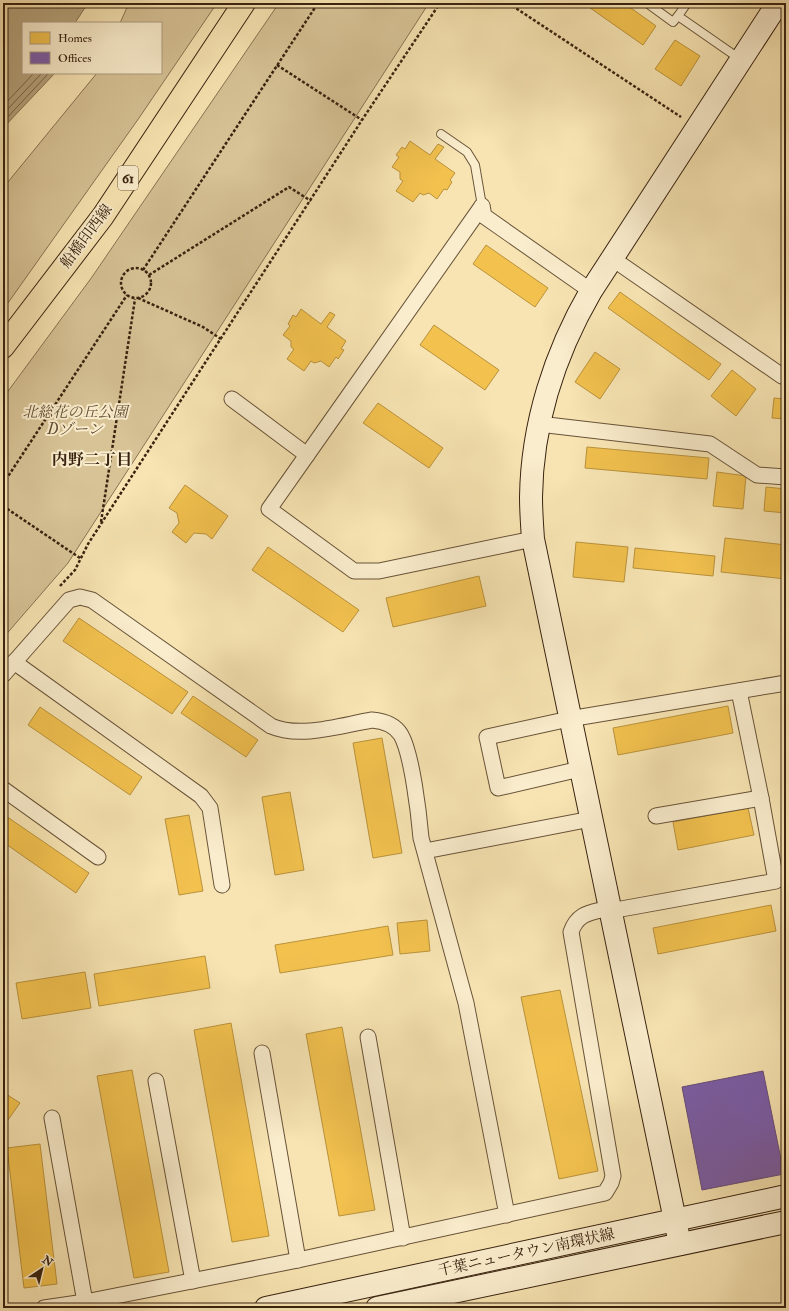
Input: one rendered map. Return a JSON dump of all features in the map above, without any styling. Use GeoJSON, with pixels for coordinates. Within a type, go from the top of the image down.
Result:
{"type":"FeatureCollection","features":[{"type":"Feature","properties":{"kind":"main road","name":"船橋印西線"},"geometry":{"type":"LineString","coordinates":[[3,347],[103,216],[244,3]]}},
{"type":"Feature","properties":{"kind":"street"},"geometry":{"type":"LineString","coordinates":[[680,1244],[590,819],[533,540],[531,497],[539,424],[561,351],[574,322],[591,291],[778,3]]}},
{"type":"Feature","properties":{"kind":"street"},"geometry":{"type":"LineString","coordinates":[[482,206],[484,216],[591,291]]}},
{"type":"Feature","properties":{"kind":"street"},"geometry":{"type":"LineString","coordinates":[[482,206],[269,509],[354,571],[379,572],[533,540]]}},
{"type":"Feature","properties":{"kind":"street"},"geometry":{"type":"LineString","coordinates":[[613,259],[782,376],[786,376]]}},
{"type":"Feature","properties":{"kind":"street"},"geometry":{"type":"LineString","coordinates":[[232,399],[307,454]]}},
{"type":"Feature","properties":{"kind":"street"},"geometry":{"type":"LineString","coordinates":[[539,424],[710,444],[757,475],[786,477]]}},
{"type":"Feature","properties":{"kind":"street"},"geometry":{"type":"LineString","coordinates":[[3,675],[69,600],[80,597],[92,600],[271,726],[278,729],[302,732],[372,720],[382,721],[391,725],[400,734],[406,745],[425,851],[466,1004],[507,1215]]}},
{"type":"Feature","properties":{"kind":"street"},"geometry":{"type":"LineString","coordinates":[[14,662],[201,796],[210,808],[222,885]]}},
{"type":"Feature","properties":{"kind":"street"},"geometry":{"type":"LineString","coordinates":[[580,769],[498,788],[487,737],[569,718],[786,683]]}},
{"type":"Feature","properties":{"kind":"street"},"geometry":{"type":"LineString","coordinates":[[44,1308],[85,1302],[298,1260],[599,1196],[605,1193],[611,1183],[612,1176],[571,932],[574,922],[581,916],[781,879],[761,798],[739,691]]}},
{"type":"Feature","properties":{"kind":"street"},"geometry":{"type":"LineString","coordinates":[[3,789],[98,857]]}},
{"type":"Feature","properties":{"kind":"street"},"geometry":{"type":"LineString","coordinates":[[656,816],[761,798]]}},
{"type":"Feature","properties":{"kind":"street"},"geometry":{"type":"LineString","coordinates":[[425,851],[590,819]]}},
{"type":"Feature","properties":{"kind":"street"},"geometry":{"type":"LineString","coordinates":[[368,1037],[403,1238]]}},
{"type":"Feature","properties":{"kind":"street"},"geometry":{"type":"LineString","coordinates":[[262,1053],[298,1260]]}},
{"type":"Feature","properties":{"kind":"street"},"geometry":{"type":"LineString","coordinates":[[156,1081],[193,1281]]}},
{"type":"Feature","properties":{"kind":"street"},"geometry":{"type":"LineString","coordinates":[[52,1118],[85,1302]]}},
{"type":"Feature","properties":{"kind":"street","name":"千葉ニュータウン南環状線"},"geometry":{"type":"LineString","coordinates":[[266,1308],[310,1303],[786,1196]]}},
{"type":"Feature","properties":{"kind":"street","name":"千葉ニュータウン南環状線"},"geometry":{"type":"LineString","coordinates":[[377,1308],[786,1222]]}},
{"type":"Feature","properties":{"kind":"lane"},"geometry":{"type":"LineString","coordinates":[[647,3],[673,22],[687,3]]}},
{"type":"Feature","properties":{"kind":"lane"},"geometry":{"type":"LineString","coordinates":[[678,16],[742,60]]}},
{"type":"Feature","properties":{"kind":"lane"},"geometry":{"type":"LineString","coordinates":[[441,134],[467,152],[475,165],[482,206]]}},
{"type":"Feature","properties":{"kind":"path"},"geometry":{"type":"LineString","coordinates":[[143,270],[318,3]]}},
{"type":"Feature","properties":{"kind":"path"},"geometry":{"type":"LineString","coordinates":[[59,587],[75,570],[80,558],[100,525],[362,120],[440,3]]}},
{"type":"Feature","properties":{"kind":"path"},"geometry":{"type":"LineString","coordinates":[[508,3],[682,118]]}},
{"type":"Feature","properties":{"kind":"path"},"geometry":{"type":"LineString","coordinates":[[277,65],[362,120]]}},
{"type":"Feature","properties":{"kind":"path"},"geometry":{"type":"LineString","coordinates":[[149,275],[289,187],[311,201]]}},
{"type":"Feature","properties":{"kind":"path"},"geometry":{"type":"LineString","coordinates":[[136,298],[147,293],[150,289],[151,280],[149,275],[143,270],[131,268],[123,274],[120,284],[127,295],[203,328],[221,340]]}},
{"type":"Feature","properties":{"kind":"path"},"geometry":{"type":"LineString","coordinates":[[3,484],[127,295]]}},
{"type":"Feature","properties":{"kind":"path"},"geometry":{"type":"LineString","coordinates":[[100,525],[136,298]]}},
{"type":"Feature","properties":{"kind":"path"},"geometry":{"type":"LineString","coordinates":[[3,506],[80,558]]}},
{"type":"Feature","properties":{"kind":"green space"},"geometry":{"type":"Polygon","coordinates":[[[129,3],[217,3],[139,118],[3,310],[3,188],[96,74],[162,74],[162,22],[120,22],[129,3]]]}},
{"type":"Feature","properties":{"kind":"green space","name":"北総花の丘公園 Dゾーン"},"geometry":{"type":"Polygon","coordinates":[[[279,3],[429,3],[68,563],[3,638],[3,398],[92,277],[279,3]]]}},
{"type":"Feature","properties":{"kind":"water"},"geometry":{"type":"Polygon","coordinates":[[[3,3],[88,3],[76,22],[22,22],[22,74],[54,74],[3,128],[3,3]]]}},
{"type":"Feature","properties":{"kind":"building: Homes"},"geometry":{"type":"Polygon","coordinates":[[[583,3],[624,3],[656,26],[643,45],[583,3]]]}},
{"type":"Feature","properties":{"kind":"building: Homes"},"geometry":{"type":"Polygon","coordinates":[[[675,40],[700,56],[681,86],[655,69],[675,40]]]}},
{"type":"Feature","properties":{"kind":"building: Homes"},"geometry":{"type":"Polygon","coordinates":[[[410,141],[430,155],[438,144],[444,147],[435,159],[455,173],[450,180],[452,182],[447,190],[444,189],[437,199],[429,193],[423,195],[420,193],[413,202],[396,191],[403,181],[400,179],[400,172],[392,167],[399,157],[396,155],[402,147],[405,149],[410,141]]]}},
{"type":"Feature","properties":{"kind":"building: Homes"},"geometry":{"type":"Polygon","coordinates":[[[486,245],[548,288],[535,307],[473,264],[486,245]]]}},
{"type":"Feature","properties":{"kind":"building: Homes"},"geometry":{"type":"Polygon","coordinates":[[[620,292],[721,364],[709,380],[608,308],[620,292]]]}},
{"type":"Feature","properties":{"kind":"building: Homes"},"geometry":{"type":"Polygon","coordinates":[[[301,309],[321,324],[330,312],[335,315],[327,327],[346,341],[341,349],[344,350],[338,359],[336,357],[329,367],[321,361],[314,363],[311,361],[304,371],[287,359],[294,349],[291,347],[291,341],[283,335],[290,326],[288,324],[293,315],[296,317],[301,309]]]}},
{"type":"Feature","properties":{"kind":"building: Homes"},"geometry":{"type":"Polygon","coordinates":[[[434,325],[499,370],[485,390],[420,345],[434,325]]]}},
{"type":"Feature","properties":{"kind":"building: Homes"},"geometry":{"type":"Polygon","coordinates":[[[595,352],[620,369],[600,399],[575,382],[595,352]]]}},
{"type":"Feature","properties":{"kind":"building: Homes"},"geometry":{"type":"Polygon","coordinates":[[[732,370],[756,389],[736,416],[711,396],[732,370]]]}},
{"type":"Feature","properties":{"kind":"building: Homes"},"geometry":{"type":"Polygon","coordinates":[[[774,398],[786,399],[786,419],[772,418],[774,398]]]}},
{"type":"Feature","properties":{"kind":"building: Homes"},"geometry":{"type":"Polygon","coordinates":[[[378,403],[443,448],[429,468],[363,423],[378,403]]]}},
{"type":"Feature","properties":{"kind":"building: Homes"},"geometry":{"type":"Polygon","coordinates":[[[587,447],[709,458],[707,479],[585,468],[587,447]]]}},
{"type":"Feature","properties":{"kind":"building: Homes"},"geometry":{"type":"Polygon","coordinates":[[[717,472],[746,476],[743,509],[713,506],[717,472]]]}},
{"type":"Feature","properties":{"kind":"building: Homes"},"geometry":{"type":"Polygon","coordinates":[[[185,485],[228,516],[212,539],[206,534],[194,533],[186,543],[172,532],[179,523],[177,513],[169,508],[185,485]]]}},
{"type":"Feature","properties":{"kind":"building: Homes"},"geometry":{"type":"Polygon","coordinates":[[[766,487],[786,489],[786,513],[764,511],[766,487]]]}},
{"type":"Feature","properties":{"kind":"building: Homes"},"geometry":{"type":"Polygon","coordinates":[[[725,538],[786,545],[786,579],[721,572],[725,538]]]}},
{"type":"Feature","properties":{"kind":"building: Homes"},"geometry":{"type":"Polygon","coordinates":[[[576,542],[628,547],[624,582],[573,577],[576,542]]]}},
{"type":"Feature","properties":{"kind":"building: Homes"},"geometry":{"type":"Polygon","coordinates":[[[268,547],[359,610],[343,632],[252,570],[268,547]]]}},
{"type":"Feature","properties":{"kind":"building: Homes"},"geometry":{"type":"Polygon","coordinates":[[[635,548],[715,556],[713,576],[633,568],[635,548]]]}},
{"type":"Feature","properties":{"kind":"building: Homes"},"geometry":{"type":"Polygon","coordinates":[[[479,576],[486,606],[393,627],[386,598],[479,576]]]}},
{"type":"Feature","properties":{"kind":"building: Homes"},"geometry":{"type":"Polygon","coordinates":[[[79,618],[188,692],[172,714],[63,641],[79,618]]]}},
{"type":"Feature","properties":{"kind":"building: Homes"},"geometry":{"type":"Polygon","coordinates":[[[193,696],[258,740],[246,757],[181,713],[193,696]]]}},
{"type":"Feature","properties":{"kind":"building: Homes"},"geometry":{"type":"Polygon","coordinates":[[[728,706],[733,733],[618,755],[613,728],[728,706]]]}},
{"type":"Feature","properties":{"kind":"building: Homes"},"geometry":{"type":"Polygon","coordinates":[[[40,707],[142,777],[130,795],[28,725],[40,707]]]}},
{"type":"Feature","properties":{"kind":"building: Homes"},"geometry":{"type":"Polygon","coordinates":[[[382,738],[402,853],[373,858],[353,743],[382,738]]]}},
{"type":"Feature","properties":{"kind":"building: Homes"},"geometry":{"type":"Polygon","coordinates":[[[290,792],[304,870],[275,875],[262,797],[290,792]]]}},
{"type":"Feature","properties":{"kind":"building: Homes"},"geometry":{"type":"Polygon","coordinates":[[[748,808],[754,835],[678,850],[673,822],[748,808]]]}},
{"type":"Feature","properties":{"kind":"building: Homes"},"geometry":{"type":"Polygon","coordinates":[[[3,814],[89,873],[76,893],[3,842],[3,814]]]}},
{"type":"Feature","properties":{"kind":"building: Homes"},"geometry":{"type":"Polygon","coordinates":[[[189,815],[203,891],[179,895],[165,819],[189,815]]]}},
{"type":"Feature","properties":{"kind":"building: Homes"},"geometry":{"type":"Polygon","coordinates":[[[771,905],[776,931],[658,954],[653,928],[771,905]]]}},
{"type":"Feature","properties":{"kind":"building: Homes"},"geometry":{"type":"Polygon","coordinates":[[[427,920],[430,951],[400,954],[397,923],[427,920]]]}},
{"type":"Feature","properties":{"kind":"building: Homes"},"geometry":{"type":"Polygon","coordinates":[[[388,926],[393,955],[280,973],[275,945],[388,926]]]}},
{"type":"Feature","properties":{"kind":"building: Homes"},"geometry":{"type":"Polygon","coordinates":[[[205,956],[210,988],[99,1006],[94,974],[205,956]]]}},
{"type":"Feature","properties":{"kind":"building: Homes"},"geometry":{"type":"Polygon","coordinates":[[[85,972],[91,1008],[22,1019],[16,983],[85,972]]]}},
{"type":"Feature","properties":{"kind":"building: Homes"},"geometry":{"type":"Polygon","coordinates":[[[560,990],[598,1171],[559,1179],[521,997],[560,990]]]}},
{"type":"Feature","properties":{"kind":"building: Homes"},"geometry":{"type":"Polygon","coordinates":[[[231,1023],[269,1236],[232,1242],[194,1030],[231,1023]]]}},
{"type":"Feature","properties":{"kind":"building: Homes"},"geometry":{"type":"Polygon","coordinates":[[[342,1027],[375,1210],[339,1216],[306,1034],[342,1027]]]}},
{"type":"Feature","properties":{"kind":"building: Homes"},"geometry":{"type":"Polygon","coordinates":[[[132,1070],[169,1272],[134,1278],[97,1076],[132,1070]]]}},
{"type":"Feature","properties":{"kind":"building: Homes"},"geometry":{"type":"Polygon","coordinates":[[[3,1092],[20,1103],[3,1127],[3,1092]]]}},
{"type":"Feature","properties":{"kind":"building: Homes"},"geometry":{"type":"Polygon","coordinates":[[[40,1144],[57,1284],[24,1288],[7,1148],[40,1144]]]}},
{"type":"Feature","properties":{"kind":"building: Offices"},"geometry":{"type":"Polygon","coordinates":[[[763,1071],[784,1174],[702,1190],[682,1087],[763,1071]]]}},
{"type":"Feature","properties":{"kind":"district","name":"内野二丁目"},"geometry":{"type":"Point","coordinates":[92,459]}}]}
